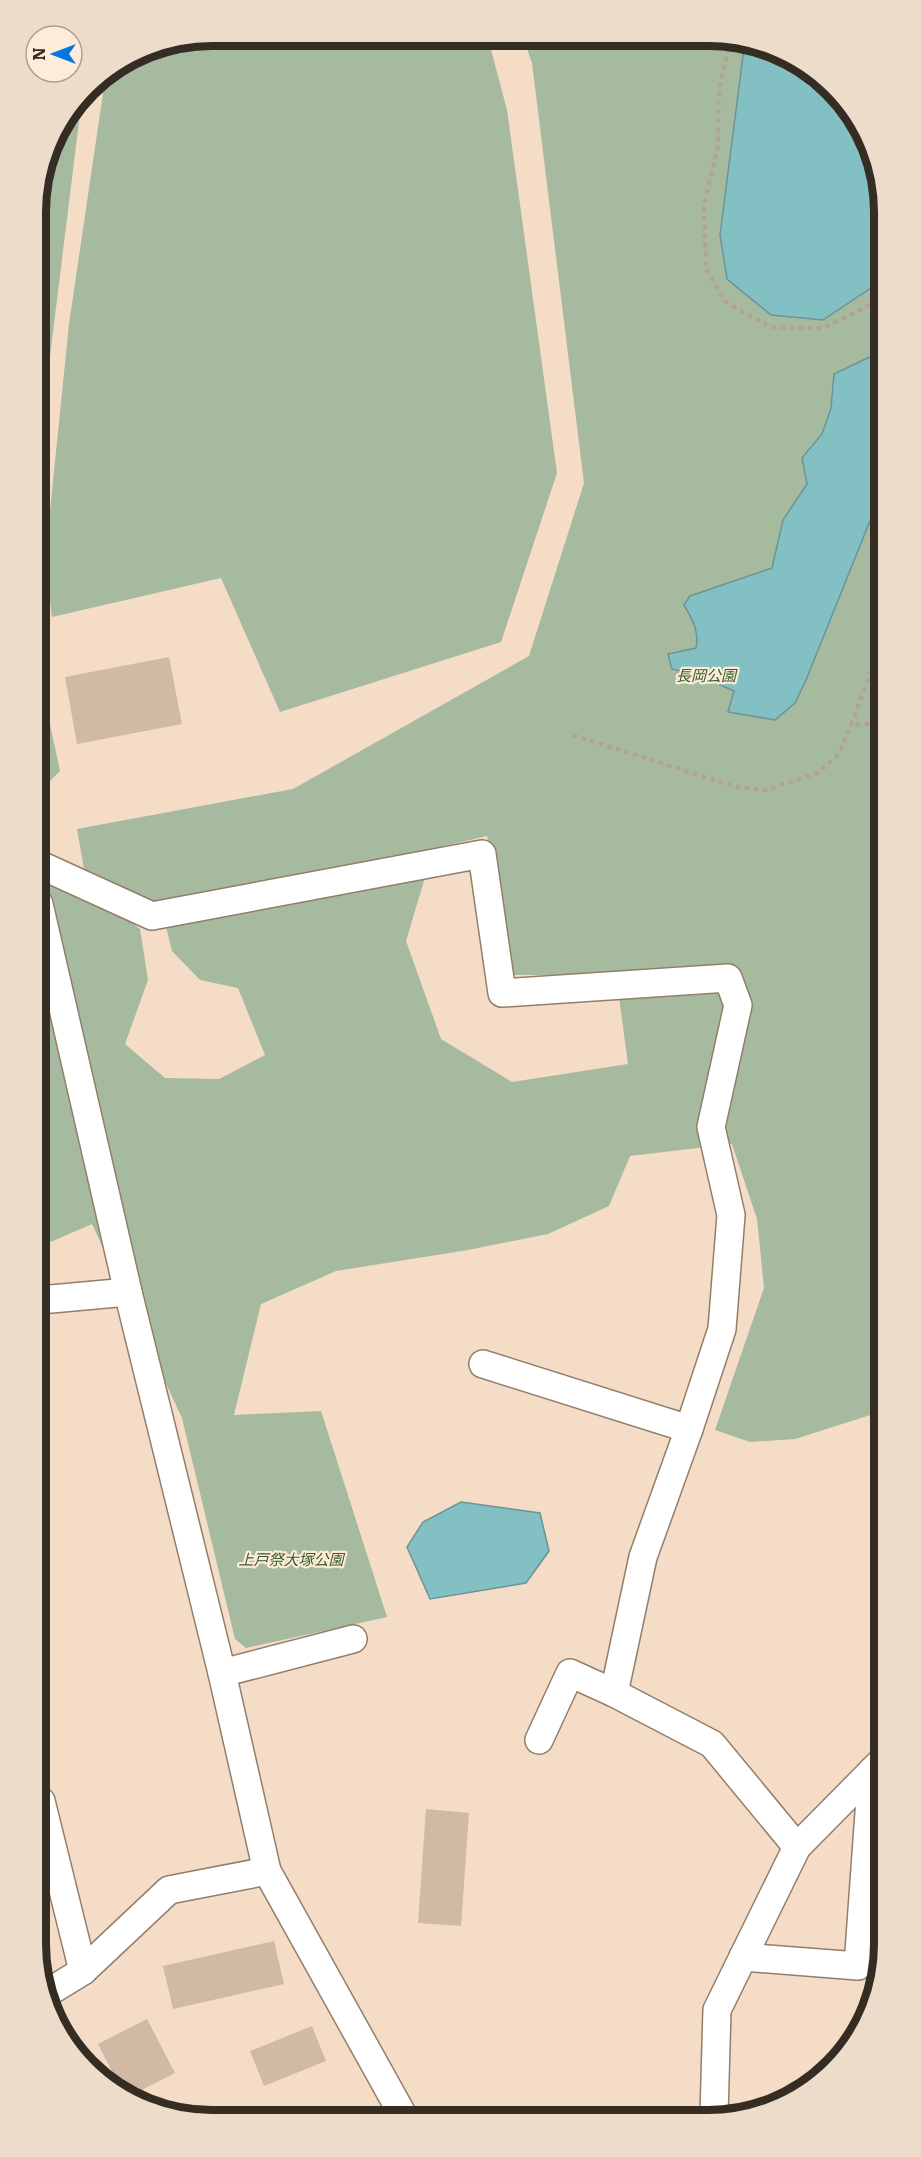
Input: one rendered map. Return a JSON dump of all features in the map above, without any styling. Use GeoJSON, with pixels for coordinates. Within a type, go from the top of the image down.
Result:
{"type":"FeatureCollection","features":[{"type":"Feature","properties":{"kind":"street"},"geometry":{"type":"LineString","coordinates":[[47,868],[152,916],[482,854],[502,993],[728,978],[738,1005],[711,1127],[731,1215],[722,1329],[643,1557],[614,1693]]}},
{"type":"Feature","properties":{"kind":"street"},"geometry":{"type":"LineString","coordinates":[[47,937],[128,1292],[222,1674],[267,1872],[400,2110]]}},
{"type":"Feature","properties":{"kind":"street"},"geometry":{"type":"LineString","coordinates":[[46,1299],[128,1292]]}},
{"type":"Feature","properties":{"kind":"street"},"geometry":{"type":"LineString","coordinates":[[483,1364],[689,1429]]}},
{"type":"Feature","properties":{"kind":"street"},"geometry":{"type":"LineString","coordinates":[[222,1674],[353,1638]]}},
{"type":"Feature","properties":{"kind":"street"},"geometry":{"type":"LineString","coordinates":[[539,1740],[570,1674],[614,1693],[712,1744],[797,1847]]}},
{"type":"Feature","properties":{"kind":"street"},"geometry":{"type":"LineString","coordinates":[[714,2110],[717,2010],[797,1847],[874,1769]]}},
{"type":"Feature","properties":{"kind":"street"},"geometry":{"type":"LineString","coordinates":[[743,1957],[858,1966],[874,1805]]}},
{"type":"Feature","properties":{"kind":"street"},"geometry":{"type":"LineString","coordinates":[[46,1822],[83,1971]]}},
{"type":"Feature","properties":{"kind":"street"},"geometry":{"type":"LineString","coordinates":[[53,1990],[83,1971],[169,1890],[267,1872]]}},
{"type":"Feature","properties":{"kind":"path"},"geometry":{"type":"LineString","coordinates":[[729,48],[719,88],[718,146],[704,205],[706,269],[726,302],[770,327],[823,328],[869,305],[874,298]]}},
{"type":"Feature","properties":{"kind":"path"},"geometry":{"type":"LineString","coordinates":[[573,735],[736,787],[765,790],[818,773],[839,754],[874,662]]}},
{"type":"Feature","properties":{"kind":"path"},"geometry":{"type":"LineString","coordinates":[[851,725],[874,723]]}},
{"type":"Feature","properties":{"kind":"green space"},"geometry":{"type":"Polygon","coordinates":[[[212,46],[490,46],[507,110],[557,473],[501,642],[280,712],[221,578],[52,617],[47,575],[47,542],[69,324],[104,87],[129,69],[169,52],[212,46]]]}},
{"type":"Feature","properties":{"kind":"green space"},"geometry":{"type":"Polygon","coordinates":[[[526,46],[709,46],[752,52],[792,69],[826,95],[852,129],[869,169],[874,212],[874,1414],[795,1439],[750,1442],[715,1430],[764,1288],[757,1219],[732,1144],[630,1156],[609,1206],[548,1234],[468,1250],[336,1271],[261,1304],[234,1415],[321,1411],[387,1617],[246,1648],[235,1639],[182,1418],[92,1224],[46,1243],[47,855],[140,929],[148,980],[125,1044],[165,1078],[219,1079],[265,1055],[238,988],[200,980],[172,951],[163,914],[429,864],[406,941],[441,1039],[512,1082],[628,1064],[616,975],[514,975],[487,836],[166,910],[85,875],[77,829],[293,789],[529,656],[584,483],[532,63],[526,46]]]}},
{"type":"Feature","properties":{"kind":"green space"},"geometry":{"type":"Polygon","coordinates":[[[80,112],[47,382],[48,190],[59,149],[80,112]]]}},
{"type":"Feature","properties":{"kind":"green space"},"geometry":{"type":"Polygon","coordinates":[[[47,709],[60,771],[49,782],[47,779],[47,709]]]}},
{"type":"Feature","properties":{"kind":"water"},"geometry":{"type":"Polygon","coordinates":[[[744,50],[772,59],[810,81],[840,111],[852,129],[869,169],[873,190],[874,282],[871,288],[823,320],[771,315],[727,279],[720,235],[744,50]]]}},
{"type":"Feature","properties":{"kind":"water"},"geometry":{"type":"Polygon","coordinates":[[[874,355],[874,511],[795,703],[775,720],[728,712],[734,691],[700,676],[672,669],[668,654],[696,648],[697,636],[684,605],[690,596],[772,568],[783,520],[807,484],[802,458],[822,434],[831,408],[834,374],[874,355]]]}},
{"type":"Feature","properties":{"kind":"water"},"geometry":{"type":"Polygon","coordinates":[[[461,1502],[540,1513],[549,1551],[526,1583],[430,1599],[407,1547],[423,1522],[461,1502]]]}},
{"type":"Feature","properties":{"kind":"building"},"geometry":{"type":"Polygon","coordinates":[[[169,657],[182,724],[77,744],[65,677],[169,657]]]}},
{"type":"Feature","properties":{"kind":"building"},"geometry":{"type":"Polygon","coordinates":[[[426,1809],[469,1813],[461,1926],[418,1923],[426,1809]]]}},
{"type":"Feature","properties":{"kind":"building"},"geometry":{"type":"Polygon","coordinates":[[[274,1941],[284,1984],[173,2009],[163,1966],[274,1941]]]}},
{"type":"Feature","properties":{"kind":"building"},"geometry":{"type":"Polygon","coordinates":[[[147,2019],[175,2073],[137,2092],[116,2080],[98,2044],[147,2019]]]}},
{"type":"Feature","properties":{"kind":"building"},"geometry":{"type":"Polygon","coordinates":[[[312,2026],[326,2061],[264,2086],[250,2051],[312,2026]]]}},
{"type":"Feature","properties":{"kind":"park label","name":"長岡公園"},"geometry":{"type":"Point","coordinates":[706,674]}},
{"type":"Feature","properties":{"kind":"park label","name":"上戸祭大塚公園"},"geometry":{"type":"Point","coordinates":[291,1558]}}]}
